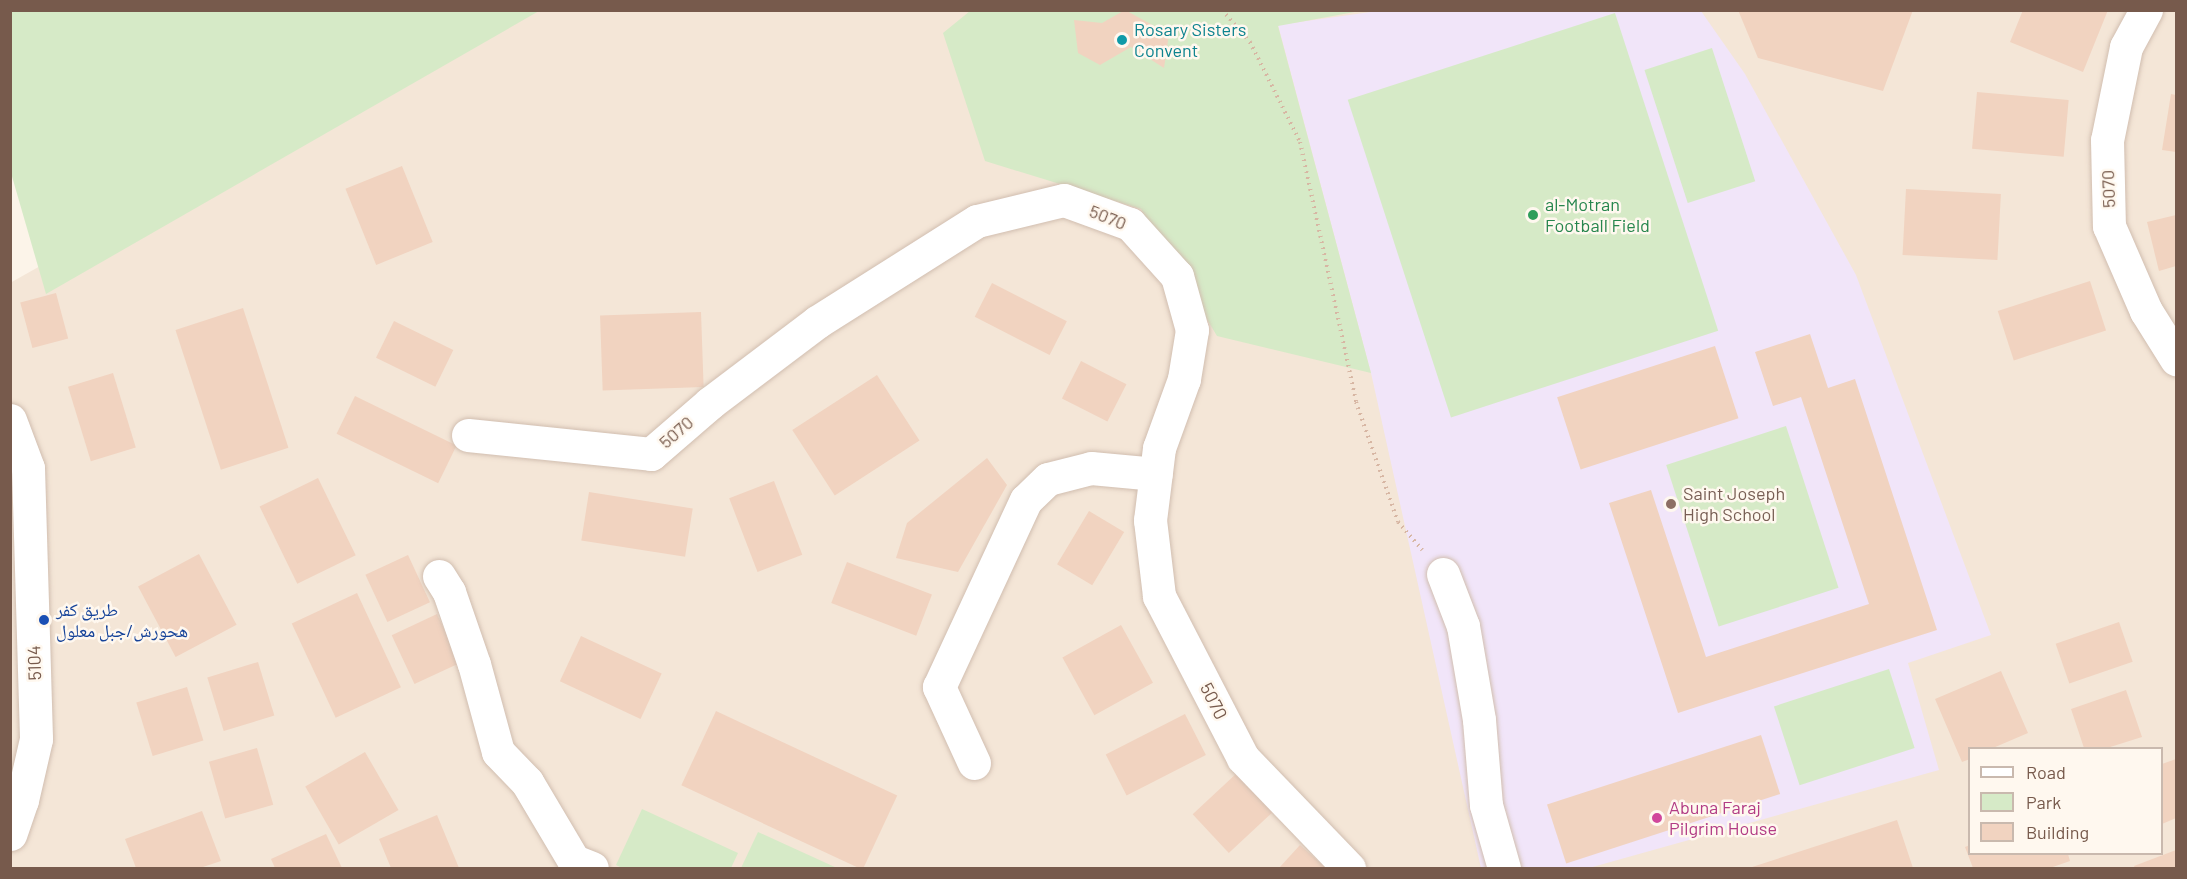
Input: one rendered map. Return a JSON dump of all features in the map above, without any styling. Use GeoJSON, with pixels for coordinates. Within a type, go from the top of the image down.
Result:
{"type":"FeatureCollection","features":[{"type":"Feature","properties":{"kind":"street","name":"5070"},"geometry":{"type":"LineString","coordinates":[[2146,10],[2126,47],[2107,140],[2109,226],[2146,311],[2176,359]]}},
{"type":"Feature","properties":{"kind":"street","name":"5070"},"geometry":{"type":"LineString","coordinates":[[468,435],[651,454],[710,403],[817,322],[977,221],[1064,200],[1130,224],[1177,276],[1192,330],[1184,379],[1159,448],[1149,519],[1159,596],[1244,758],[1349,868]]}},
{"type":"Feature","properties":{"kind":"street","name":"5104"},"geometry":{"type":"LineString","coordinates":[[10,420],[27,468],[36,740],[22,800],[10,834]]}},
{"type":"Feature","properties":{"kind":"street"},"geometry":{"type":"LineString","coordinates":[[974,763],[939,687],[1026,500],[1048,479],[1091,468],[1156,474]]}},
{"type":"Feature","properties":{"kind":"street"},"geometry":{"type":"LineString","coordinates":[[1443,574],[1464,626],[1479,720],[1486,805],[1504,868]]}},
{"type":"Feature","properties":{"kind":"street"},"geometry":{"type":"LineString","coordinates":[[440,576],[449,592],[474,664],[498,752],[527,782],[574,861],[592,868]]}},
{"type":"Feature","properties":{"kind":"path"},"geometry":{"type":"LineString","coordinates":[[1222,10],[1250,42],[1300,142],[1356,402],[1398,522],[1443,574]]}},
{"type":"Feature","properties":{"kind":"shaded area","name":"Saint Joseph High School"},"geometry":{"type":"Polygon","coordinates":[[[1385,10],[1701,11],[1745,74],[1856,275],[1991,635],[1908,663],[1939,770],[1589,868],[1481,868],[1371,373],[1278,25],[1385,10]]]}},
{"type":"Feature","properties":{"kind":"shaded area"},"geometry":{"type":"Polygon","coordinates":[[[505,11],[2176,11],[2176,868],[11,868],[10,283],[289,126],[505,11]]]}},
{"type":"Feature","properties":{"kind":"green space"},"geometry":{"type":"Polygon","coordinates":[[[11,10],[539,11],[46,294],[11,173],[11,10]]]}},
{"type":"Feature","properties":{"kind":"green space"},"geometry":{"type":"Polygon","coordinates":[[[970,11],[1360,11],[1278,26],[1371,373],[1217,336],[1141,209],[985,161],[943,33],[970,11]]]}},
{"type":"Feature","properties":{"kind":"green space","name":"al-Motran Football Field"},"geometry":{"type":"Polygon","coordinates":[[[1615,13],[1718,331],[1451,417],[1348,100],[1615,13]]]}},
{"type":"Feature","properties":{"kind":"green space"},"geometry":{"type":"Polygon","coordinates":[[[1712,48],[1755,181],[1688,203],[1644,70],[1712,48]]]}},
{"type":"Feature","properties":{"kind":"green space"},"geometry":{"type":"Polygon","coordinates":[[[1786,426],[1839,588],[1719,627],[1666,465],[1786,426]]]}},
{"type":"Feature","properties":{"kind":"green space"},"geometry":{"type":"Polygon","coordinates":[[[1889,669],[1915,748],[1800,785],[1774,706],[1889,669]]]}},
{"type":"Feature","properties":{"kind":"green space"},"geometry":{"type":"Polygon","coordinates":[[[642,809],[738,853],[731,868],[622,868],[616,865],[642,809]]]}},
{"type":"Feature","properties":{"kind":"green space"},"geometry":{"type":"Polygon","coordinates":[[[758,832],[837,868],[741,868],[758,832]]]}},
{"type":"Feature","properties":{"kind":"building","name":"Rosary Sisters Convent"},"geometry":{"type":"Polygon","coordinates":[[[1125,10],[1169,34],[1164,68],[1131,47],[1100,65],[1078,53],[1074,20],[1102,23],[1125,10]]]}},
{"type":"Feature","properties":{"kind":"building"},"geometry":{"type":"Polygon","coordinates":[[[1738,10],[1913,10],[1883,91],[1758,58],[1738,10]]]}},
{"type":"Feature","properties":{"kind":"building"},"geometry":{"type":"Polygon","coordinates":[[[2023,10],[2108,10],[2083,72],[2010,42],[2023,10]]]}},
{"type":"Feature","properties":{"kind":"building"},"geometry":{"type":"Polygon","coordinates":[[[1977,92],[2069,100],[2064,157],[1972,149],[1977,92]]]}},
{"type":"Feature","properties":{"kind":"building"},"geometry":{"type":"Polygon","coordinates":[[[2171,94],[2176,95],[2176,152],[2162,150],[2171,94]]]}},
{"type":"Feature","properties":{"kind":"building"},"geometry":{"type":"Polygon","coordinates":[[[402,166],[433,242],[376,265],[345,189],[402,166]]]}},
{"type":"Feature","properties":{"kind":"building"},"geometry":{"type":"Polygon","coordinates":[[[1906,189],[2001,194],[1997,260],[1903,255],[1906,189]]]}},
{"type":"Feature","properties":{"kind":"building"},"geometry":{"type":"Polygon","coordinates":[[[2176,215],[2176,266],[2159,271],[2147,222],[2176,215]]]}},
{"type":"Feature","properties":{"kind":"building"},"geometry":{"type":"Polygon","coordinates":[[[2090,281],[2106,330],[2014,360],[1998,311],[2090,281]]]}},
{"type":"Feature","properties":{"kind":"building"},"geometry":{"type":"Polygon","coordinates":[[[992,283],[1067,321],[1050,355],[975,317],[992,283]]]}},
{"type":"Feature","properties":{"kind":"building"},"geometry":{"type":"Polygon","coordinates":[[[56,293],[68,338],[32,348],[20,303],[56,293]]]}},
{"type":"Feature","properties":{"kind":"building"},"geometry":{"type":"Polygon","coordinates":[[[243,308],[288,448],[221,470],[175,330],[243,308]]]}},
{"type":"Feature","properties":{"kind":"building"},"geometry":{"type":"Polygon","coordinates":[[[701,312],[704,387],[603,390],[600,316],[701,312]]]}},
{"type":"Feature","properties":{"kind":"building"},"geometry":{"type":"Polygon","coordinates":[[[394,321],[453,350],[435,387],[376,358],[394,321]]]}},
{"type":"Feature","properties":{"kind":"building"},"geometry":{"type":"Polygon","coordinates":[[[1810,334],[1828,388],[1855,379],[1937,630],[1678,713],[1609,503],[1651,490],[1706,657],[1869,604],[1801,397],[1773,406],[1755,352],[1810,334]]]}},
{"type":"Feature","properties":{"kind":"building"},"geometry":{"type":"Polygon","coordinates":[[[1715,346],[1738,418],[1581,470],[1557,397],[1715,346]]]}},
{"type":"Feature","properties":{"kind":"building"},"geometry":{"type":"Polygon","coordinates":[[[1081,361],[1126,384],[1107,422],[1062,398],[1081,361]]]}},
{"type":"Feature","properties":{"kind":"building"},"geometry":{"type":"Polygon","coordinates":[[[113,373],[136,448],[91,461],[68,387],[113,373]]]}},
{"type":"Feature","properties":{"kind":"building"},"geometry":{"type":"Polygon","coordinates":[[[877,375],[919,440],[835,495],[792,430],[877,375]]]}},
{"type":"Feature","properties":{"kind":"building"},"geometry":{"type":"Polygon","coordinates":[[[355,396],[457,446],[438,483],[337,434],[355,396]]]}},
{"type":"Feature","properties":{"kind":"building"},"geometry":{"type":"Polygon","coordinates":[[[987,458],[1007,485],[958,572],[896,558],[907,523],[987,458]]]}},
{"type":"Feature","properties":{"kind":"building"},"geometry":{"type":"Polygon","coordinates":[[[318,478],[356,555],[297,584],[260,506],[318,478]]]}},
{"type":"Feature","properties":{"kind":"building"},"geometry":{"type":"Polygon","coordinates":[[[774,481],[802,555],[757,572],[729,498],[774,481]]]}},
{"type":"Feature","properties":{"kind":"building"},"geometry":{"type":"Polygon","coordinates":[[[589,492],[693,508],[685,557],[581,540],[589,492]]]}},
{"type":"Feature","properties":{"kind":"building"},"geometry":{"type":"Polygon","coordinates":[[[1089,511],[1124,532],[1092,585],[1057,564],[1089,511]]]}},
{"type":"Feature","properties":{"kind":"building"},"geometry":{"type":"Polygon","coordinates":[[[199,554],[237,625],[176,657],[138,586],[199,554]]]}},
{"type":"Feature","properties":{"kind":"building"},"geometry":{"type":"Polygon","coordinates":[[[408,555],[430,602],[387,622],[365,575],[408,555]]]}},
{"type":"Feature","properties":{"kind":"building"},"geometry":{"type":"Polygon","coordinates":[[[847,562],[932,595],[916,636],[831,603],[847,562]]]}},
{"type":"Feature","properties":{"kind":"building"},"geometry":{"type":"Polygon","coordinates":[[[357,593],[401,687],[336,718],[292,623],[357,593]]]}},
{"type":"Feature","properties":{"kind":"building"},"geometry":{"type":"Polygon","coordinates":[[[437,614],[460,663],[415,684],[392,635],[437,614]]]}},
{"type":"Feature","properties":{"kind":"building"},"geometry":{"type":"Polygon","coordinates":[[[2119,622],[2133,662],[2069,684],[2056,644],[2119,622]]]}},
{"type":"Feature","properties":{"kind":"building"},"geometry":{"type":"Polygon","coordinates":[[[1121,625],[1153,683],[1094,715],[1062,657],[1121,625]]]}},
{"type":"Feature","properties":{"kind":"building"},"geometry":{"type":"Polygon","coordinates":[[[581,636],[662,674],[641,719],[560,681],[581,636]]]}},
{"type":"Feature","properties":{"kind":"building"},"geometry":{"type":"Polygon","coordinates":[[[258,662],[274,716],[224,731],[207,677],[258,662]]]}},
{"type":"Feature","properties":{"kind":"building"},"geometry":{"type":"Polygon","coordinates":[[[2001,671],[2028,733],[1995,747],[1968,747],[1968,760],[1962,762],[1935,699],[2001,671]]]}},
{"type":"Feature","properties":{"kind":"building"},"geometry":{"type":"Polygon","coordinates":[[[187,687],[203,741],[153,756],[136,702],[187,687]]]}},
{"type":"Feature","properties":{"kind":"building"},"geometry":{"type":"Polygon","coordinates":[[[2126,690],[2142,737],[2110,747],[2084,747],[2071,709],[2126,690]]]}},
{"type":"Feature","properties":{"kind":"building"},"geometry":{"type":"Polygon","coordinates":[[[716,711],[897,796],[863,868],[859,868],[681,785],[716,711]]]}},
{"type":"Feature","properties":{"kind":"building"},"geometry":{"type":"Polygon","coordinates":[[[1185,714],[1206,755],[1127,795],[1106,754],[1185,714]]]}},
{"type":"Feature","properties":{"kind":"building"},"geometry":{"type":"Polygon","coordinates":[[[1761,735],[1780,794],[1566,863],[1547,805],[1761,735]]]}},
{"type":"Feature","properties":{"kind":"building"},"geometry":{"type":"Polygon","coordinates":[[[257,748],[273,805],[225,818],[209,762],[257,748]]]}},
{"type":"Feature","properties":{"kind":"building"},"geometry":{"type":"Polygon","coordinates":[[[365,752],[399,810],[339,845],[305,786],[365,752]]]}},
{"type":"Feature","properties":{"kind":"building"},"geometry":{"type":"Polygon","coordinates":[[[2176,759],[2176,818],[2163,824],[2163,764],[2176,759]]]}},
{"type":"Feature","properties":{"kind":"building"},"geometry":{"type":"Polygon","coordinates":[[[1238,772],[1274,811],[1229,853],[1193,814],[1238,772]]]}},
{"type":"Feature","properties":{"kind":"building"},"geometry":{"type":"Polygon","coordinates":[[[202,811],[221,861],[200,868],[136,868],[125,839],[202,811]]]}},
{"type":"Feature","properties":{"kind":"building"},"geometry":{"type":"Polygon","coordinates":[[[437,815],[459,868],[391,868],[379,839],[437,815]]]}},
{"type":"Feature","properties":{"kind":"building"},"geometry":{"type":"Polygon","coordinates":[[[1897,820],[1913,868],[1749,868],[1897,820]]]}},
{"type":"Feature","properties":{"kind":"building"},"geometry":{"type":"Polygon","coordinates":[[[326,834],[342,868],[275,868],[271,859],[326,834]]]}},
{"type":"Feature","properties":{"kind":"building"},"geometry":{"type":"Polygon","coordinates":[[[1300,845],[1326,868],[1279,868],[1300,845]]]}},
{"type":"Feature","properties":{"kind":"building"},"geometry":{"type":"Polygon","coordinates":[[[2176,850],[2176,868],[2135,868],[2134,866],[2163,855],[2176,850]]]}},
{"type":"Feature","properties":{"kind":"building"},"geometry":{"type":"Polygon","coordinates":[[[1968,855],[2068,855],[2070,861],[2050,868],[1973,868],[1968,855]]]}},
{"type":"Feature","properties":{"kind":"place","name":"Rosary Sisters Convent"},"geometry":{"type":"Point","coordinates":[1122,40]}},
{"type":"Feature","properties":{"kind":"place","name":"al-Motran Football Field"},"geometry":{"type":"Point","coordinates":[1533,215]}},
{"type":"Feature","properties":{"kind":"place","name":"Saint Joseph High School"},"geometry":{"type":"Point","coordinates":[1671,504]}},
{"type":"Feature","properties":{"kind":"place","name":"طريق كفر هحورش/جبل معلول"},"geometry":{"type":"Point","coordinates":[44,620]}},
{"type":"Feature","properties":{"kind":"place","name":"Abuna Faraj Pilgrim House"},"geometry":{"type":"Point","coordinates":[1657,818]}}]}
